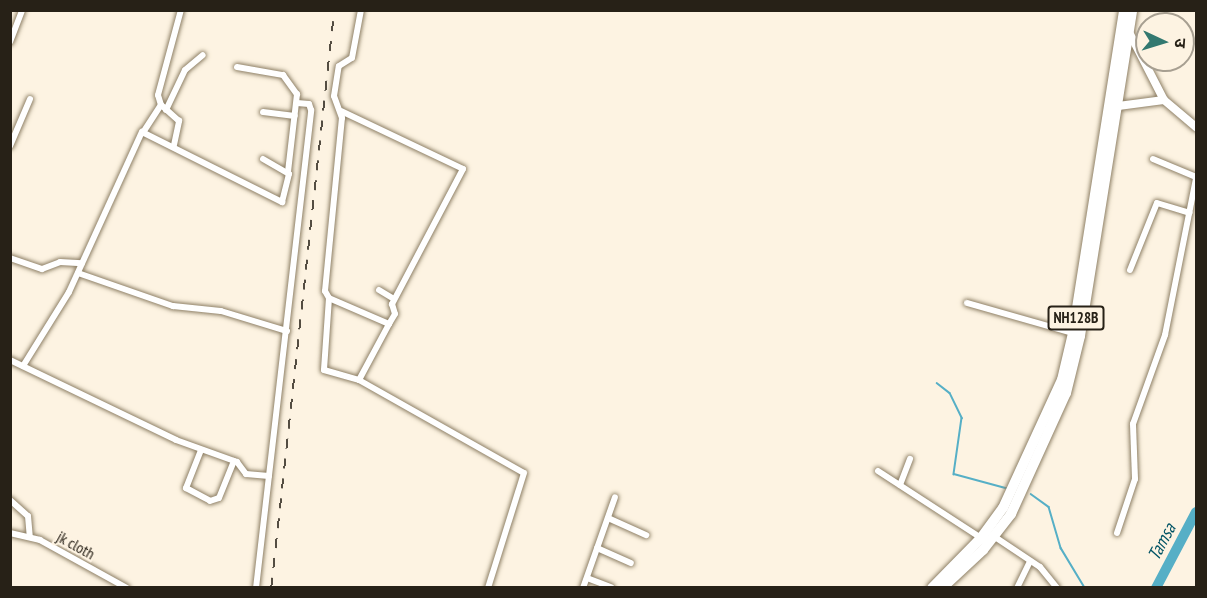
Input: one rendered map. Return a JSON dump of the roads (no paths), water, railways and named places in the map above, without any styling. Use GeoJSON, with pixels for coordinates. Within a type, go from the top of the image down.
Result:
{"type":"FeatureCollection","features":[{"type":"Feature","properties":{"kind":"highway","name":"NH128B"},"geometry":{"type":"LineString","coordinates":[[932,588],[981,538],[1003,508],[1050,412],[1073,333],[1112,107],[1132,10]]}},
{"type":"Feature","properties":{"kind":"highway","name":"NH128B"},"geometry":{"type":"LineString","coordinates":[[942,588],[995,537],[1052,430],[1076,361],[1123,16]]}},
{"type":"Feature","properties":{"kind":"street"},"geometry":{"type":"LineString","coordinates":[[10,42],[22,10]]}},
{"type":"Feature","properties":{"kind":"street"},"geometry":{"type":"LineString","coordinates":[[174,145],[179,121],[164,107],[159,80],[181,10]]}},
{"type":"Feature","properties":{"kind":"street"},"geometry":{"type":"LineString","coordinates":[[359,380],[395,314],[391,307],[394,299],[464,169],[341,111],[334,101],[337,73],[352,58],[361,10]]}},
{"type":"Feature","properties":{"kind":"street"},"geometry":{"type":"LineString","coordinates":[[1123,16],[1164,100],[1197,128]]}},
{"type":"Feature","properties":{"kind":"street"},"geometry":{"type":"LineString","coordinates":[[23,366],[78,273],[144,131],[164,107],[185,70],[203,56]]}},
{"type":"Feature","properties":{"kind":"street"},"geometry":{"type":"LineString","coordinates":[[144,131],[279,202],[284,200],[297,103],[287,77],[237,67]]}},
{"type":"Feature","properties":{"kind":"street"},"geometry":{"type":"LineString","coordinates":[[10,146],[30,99]]}},
{"type":"Feature","properties":{"kind":"street"},"geometry":{"type":"LineString","coordinates":[[1112,107],[1164,100]]}},
{"type":"Feature","properties":{"kind":"street"},"geometry":{"type":"LineString","coordinates":[[256,588],[311,110],[309,104],[297,103]]}},
{"type":"Feature","properties":{"kind":"street"},"geometry":{"type":"LineString","coordinates":[[341,111],[325,291],[329,298],[322,366],[326,372],[359,380],[524,473],[491,587]]}},
{"type":"Feature","properties":{"kind":"street"},"geometry":{"type":"LineString","coordinates":[[263,112],[295,116]]}},
{"type":"Feature","properties":{"kind":"street"},"geometry":{"type":"LineString","coordinates":[[263,159],[288,172]]}},
{"type":"Feature","properties":{"kind":"street"},"geometry":{"type":"LineString","coordinates":[[1117,533],[1135,479],[1133,424],[1165,335],[1197,178],[1153,159]]}},
{"type":"Feature","properties":{"kind":"street"},"geometry":{"type":"LineString","coordinates":[[1130,270],[1156,202],[1190,213]]}},
{"type":"Feature","properties":{"kind":"street"},"geometry":{"type":"LineString","coordinates":[[10,258],[42,269],[60,262],[82,263]]}},
{"type":"Feature","properties":{"kind":"street"},"geometry":{"type":"LineString","coordinates":[[78,273],[173,306],[221,311],[286,331]]}},
{"type":"Feature","properties":{"kind":"street"},"geometry":{"type":"LineString","coordinates":[[379,290],[394,299]]}},
{"type":"Feature","properties":{"kind":"street"},"geometry":{"type":"LineString","coordinates":[[329,298],[389,324]]}},
{"type":"Feature","properties":{"kind":"street"},"geometry":{"type":"LineString","coordinates":[[967,303],[1073,333]]}},
{"type":"Feature","properties":{"kind":"street"},"geometry":{"type":"LineString","coordinates":[[10,360],[201,450],[234,460],[244,473],[269,476]]}},
{"type":"Feature","properties":{"kind":"street"},"geometry":{"type":"LineString","coordinates":[[201,450],[186,488],[210,501],[219,498],[234,460]]}},
{"type":"Feature","properties":{"kind":"street"},"geometry":{"type":"LineString","coordinates":[[900,485],[910,459]]}},
{"type":"Feature","properties":{"kind":"street"},"geometry":{"type":"LineString","coordinates":[[878,471],[981,538]]}},
{"type":"Feature","properties":{"kind":"street"},"geometry":{"type":"LineString","coordinates":[[584,588],[615,497]]}},
{"type":"Feature","properties":{"kind":"street"},"geometry":{"type":"LineString","coordinates":[[10,500],[28,516],[30,537]]}},
{"type":"Feature","properties":{"kind":"street"},"geometry":{"type":"LineString","coordinates":[[608,518],[646,535]]}},
{"type":"Feature","properties":{"kind":"street","name":"jk cloth"},"geometry":{"type":"LineString","coordinates":[[10,533],[30,537],[127,588]]}},
{"type":"Feature","properties":{"kind":"street"},"geometry":{"type":"LineString","coordinates":[[995,537],[1030,561],[1057,588]]}},
{"type":"Feature","properties":{"kind":"street"},"geometry":{"type":"LineString","coordinates":[[597,548],[631,563]]}},
{"type":"Feature","properties":{"kind":"street"},"geometry":{"type":"LineString","coordinates":[[1017,588],[1030,561]]}},
{"type":"Feature","properties":{"kind":"street"},"geometry":{"type":"LineString","coordinates":[[587,578],[611,587]]}},
{"type":"Feature","properties":{"kind":"waterway"},"geometry":{"type":"LineString","coordinates":[[937,383],[950,393],[962,418],[954,474],[1006,488]]}},
{"type":"Feature","properties":{"kind":"waterway"},"geometry":{"type":"LineString","coordinates":[[1031,494],[1049,507],[1061,548],[1085,588]]}},
{"type":"Feature","properties":{"kind":"waterway","name":"Tamsa"},"geometry":{"type":"LineString","coordinates":[[1156,588],[1196,512]]}},
{"type":"Feature","properties":{"kind":"railway"},"geometry":{"type":"LineString","coordinates":[[271,588],[334,10]]}}]}
